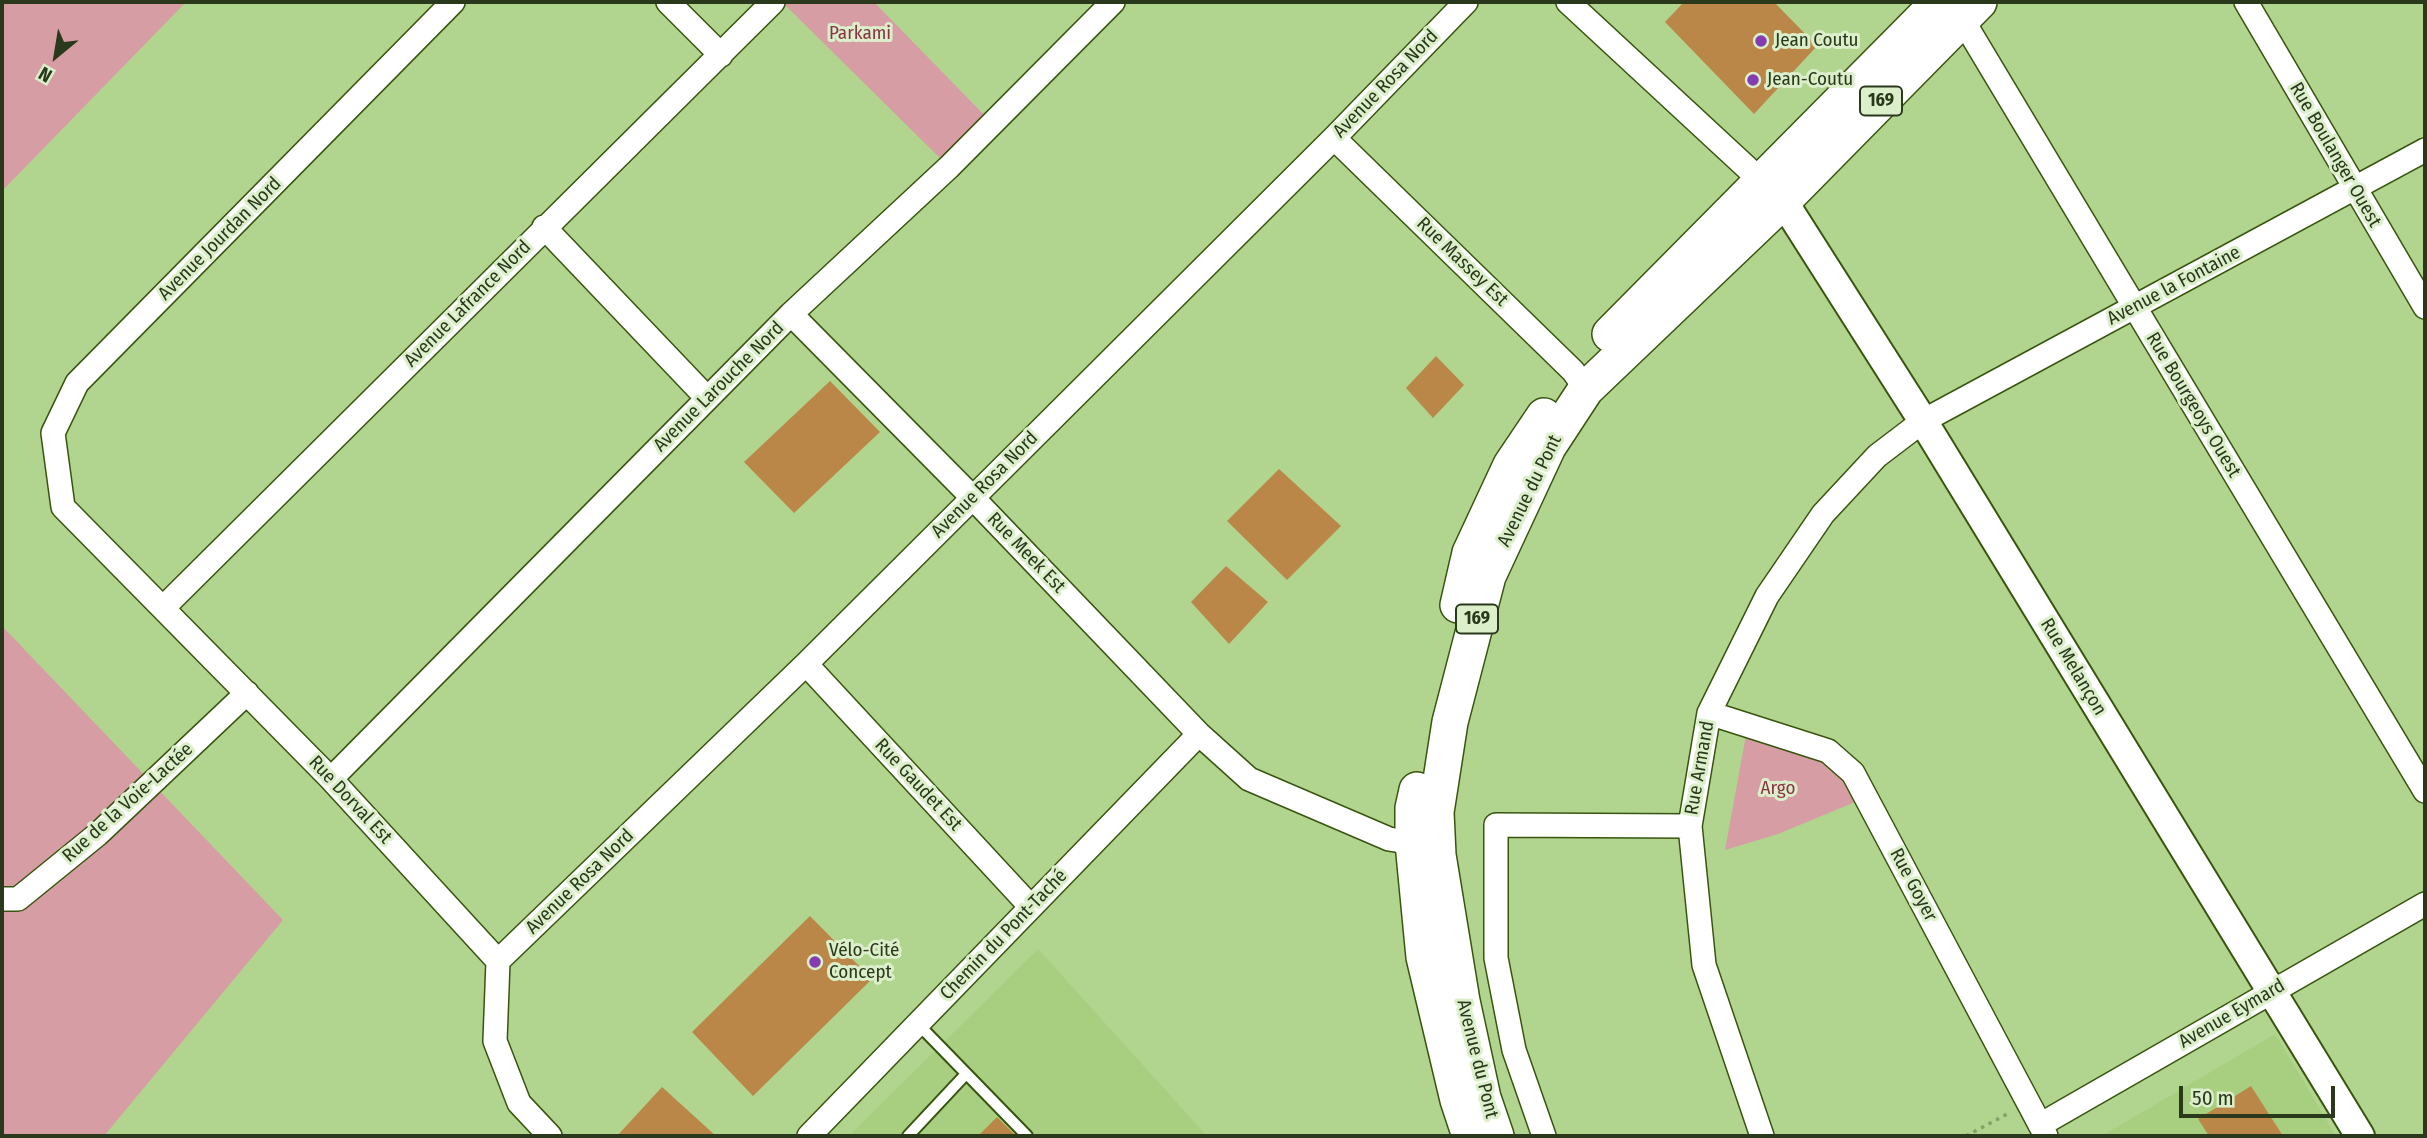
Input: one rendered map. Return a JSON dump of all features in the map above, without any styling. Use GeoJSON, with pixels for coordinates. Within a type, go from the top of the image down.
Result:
{"type":"FeatureCollection","features":[{"type":"Feature","properties":{"kind":"main road","name":"Avenue du Pont"},"geometry":{"type":"LineString","coordinates":[[1471,1136],[1458,1100],[1424,957],[1425,849],[1436,812],[1450,722],[1488,576],[1580,380],[1773,191],[1956,6]]}},
{"type":"Feature","properties":{"kind":"main road","name":"Avenue du Pont"},"geometry":{"type":"LineString","coordinates":[[1425,849],[1483,1098],[1496,1136]]}},
{"type":"Feature","properties":{"kind":"street","name":"Avenue Jourdan Nord"},"geometry":{"type":"LineString","coordinates":[[63,507],[53,433],[77,383],[453,2]]}},
{"type":"Feature","properties":{"kind":"street"},"geometry":{"type":"LineString","coordinates":[[668,2],[721,55]]}},
{"type":"Feature","properties":{"kind":"street","name":"Avenue Lafrance Nord"},"geometry":{"type":"LineString","coordinates":[[163,608],[773,2]]}},
{"type":"Feature","properties":{"kind":"street","name":"Avenue Larouche Nord"},"geometry":{"type":"LineString","coordinates":[[331,779],[791,314],[949,167],[1113,2]]}},
{"type":"Feature","properties":{"kind":"street","name":"Avenue Rosa Nord"},"geometry":{"type":"LineString","coordinates":[[498,961],[806,664],[1334,138],[1466,2]]}},
{"type":"Feature","properties":{"kind":"street"},"geometry":{"type":"LineString","coordinates":[[1568,2],[1773,191]]}},
{"type":"Feature","properties":{"kind":"street","name":"Rue Boulanger Ouest"},"geometry":{"type":"LineString","coordinates":[[2246,2],[2425,307]]}},
{"type":"Feature","properties":{"kind":"street","name":"Rue Bourgeoys Ouest"},"geometry":{"type":"LineString","coordinates":[[1956,6],[2425,792]]}},
{"type":"Feature","properties":{"kind":"street","name":"Rue Massey Est"},"geometry":{"type":"LineString","coordinates":[[1334,138],[1580,380]]}},
{"type":"Feature","properties":{"kind":"street","name":"Avenue la Fontaine"},"geometry":{"type":"LineString","coordinates":[[1923,421],[2425,150]]}},
{"type":"Feature","properties":{"kind":"street","name":"Rue Melançon"},"geometry":{"type":"LineString","coordinates":[[1773,191],[1923,421],[2360,1136]]}},
{"type":"Feature","properties":{"kind":"street"},"geometry":{"type":"LineString","coordinates":[[544,227],[707,398]]}},
{"type":"Feature","properties":{"kind":"street","name":"Rue Meek Est"},"geometry":{"type":"LineString","coordinates":[[791,314],[972,497],[1199,734],[1249,779],[1389,839],[1425,849]]}},
{"type":"Feature","properties":{"kind":"street","name":"Rue Armand"},"geometry":{"type":"LineString","coordinates":[[1762,1136],[1704,965],[1690,826],[1709,713],[1767,596],[1823,514],[1877,456],[1923,421]]}},
{"type":"Feature","properties":{"kind":"street","name":"Rue Dorval Est"},"geometry":{"type":"LineString","coordinates":[[63,507],[331,779],[498,961]]}},
{"type":"Feature","properties":{"kind":"street","name":"Rue Gaudet Est"},"geometry":{"type":"LineString","coordinates":[[806,664],[1031,907]]}},
{"type":"Feature","properties":{"kind":"street","name":"Rue de la Voie-Lactée"},"geometry":{"type":"LineString","coordinates":[[2,899],[18,899],[99,834],[247,693]]}},
{"type":"Feature","properties":{"kind":"street","name":"Rue Goyer"},"geometry":{"type":"LineString","coordinates":[[1709,713],[1829,751],[1853,772],[2043,1131]]}},
{"type":"Feature","properties":{"kind":"street","name":"Chemin du Pont-Taché"},"geometry":{"type":"LineString","coordinates":[[809,1136],[1199,734]]}},
{"type":"Feature","properties":{"kind":"street"},"geometry":{"type":"LineString","coordinates":[[1544,1136],[1514,1050],[1496,958],[1496,825],[1690,826]]}},
{"type":"Feature","properties":{"kind":"street","name":"Avenue Eymard"},"geometry":{"type":"LineString","coordinates":[[2043,1131],[2272,992],[2425,904]]}},
{"type":"Feature","properties":{"kind":"street"},"geometry":{"type":"LineString","coordinates":[[498,961],[495,1041],[519,1103],[550,1136]]}},
{"type":"Feature","properties":{"kind":"lane"},"geometry":{"type":"LineString","coordinates":[[918,1024],[1027,1136]]}},
{"type":"Feature","properties":{"kind":"lane"},"geometry":{"type":"LineString","coordinates":[[908,1136],[966,1074]]}},
{"type":"Feature","properties":{"kind":"path"},"geometry":{"type":"LineString","coordinates":[[1966,1136],[2028,1103]]}},
{"type":"Feature","properties":{"kind":"shaded area"},"geometry":{"type":"Polygon","coordinates":[[[1038,949],[1207,1136],[849,1136],[1038,949]]]}},
{"type":"Feature","properties":{"kind":"shaded area"},"geometry":{"type":"Polygon","coordinates":[[[2275,1034],[2336,1136],[2102,1136],[2275,1034]]]}},
{"type":"Feature","properties":{"kind":"green space"},"geometry":{"type":"Polygon","coordinates":[[[2,2],[186,2],[2,191],[2,2]]]}},
{"type":"Feature","properties":{"kind":"green space","name":"Parkami"},"geometry":{"type":"Polygon","coordinates":[[[782,2],[874,2],[993,124],[949,167],[782,2]]]}},
{"type":"Feature","properties":{"kind":"green space"},"geometry":{"type":"Polygon","coordinates":[[[2,626],[283,920],[104,1136],[2,1136],[2,626]]]}},
{"type":"Feature","properties":{"kind":"green space","name":"Argo"},"geometry":{"type":"Polygon","coordinates":[[[1746,735],[1836,763],[1860,800],[1778,834],[1725,850],[1746,735]]]}},
{"type":"Feature","properties":{"kind":"building","name":"Jean-Coutu"},"geometry":{"type":"Polygon","coordinates":[[[1684,2],[1774,2],[1817,46],[1754,114],[1665,22],[1684,2]]]}},
{"type":"Feature","properties":{"kind":"building"},"geometry":{"type":"Polygon","coordinates":[[[1436,356],[1464,385],[1433,418],[1406,388],[1436,356]]]}},
{"type":"Feature","properties":{"kind":"building"},"geometry":{"type":"Polygon","coordinates":[[[830,381],[880,432],[794,513],[744,462],[830,381]]]}},
{"type":"Feature","properties":{"kind":"building"},"geometry":{"type":"Polygon","coordinates":[[[1279,469],[1341,526],[1287,580],[1227,521],[1279,469]]]}},
{"type":"Feature","properties":{"kind":"building"},"geometry":{"type":"Polygon","coordinates":[[[1226,566],[1268,602],[1229,644],[1191,602],[1226,566]]]}},
{"type":"Feature","properties":{"kind":"building"},"geometry":{"type":"Polygon","coordinates":[[[810,916],[872,979],[753,1096],[692,1032],[810,916]]]}},
{"type":"Feature","properties":{"kind":"building"},"geometry":{"type":"Polygon","coordinates":[[[2251,1086],[2283,1136],[2209,1136],[2198,1119],[2251,1086]]]}},
{"type":"Feature","properties":{"kind":"building"},"geometry":{"type":"Polygon","coordinates":[[[662,1087],[716,1136],[617,1136],[662,1087]]]}},
{"type":"Feature","properties":{"kind":"building"},"geometry":{"type":"Polygon","coordinates":[[[997,1117],[1016,1136],[978,1136],[997,1117]]]}},
{"type":"Feature","properties":{"kind":"place","name":"Jean Coutu"},"geometry":{"type":"Point","coordinates":[1761,41]}},
{"type":"Feature","properties":{"kind":"place","name":"Jean-Coutu"},"geometry":{"type":"Point","coordinates":[1753,80]}},
{"type":"Feature","properties":{"kind":"place","name":"Vélo-Cité Concept"},"geometry":{"type":"Point","coordinates":[815,962]}}]}
